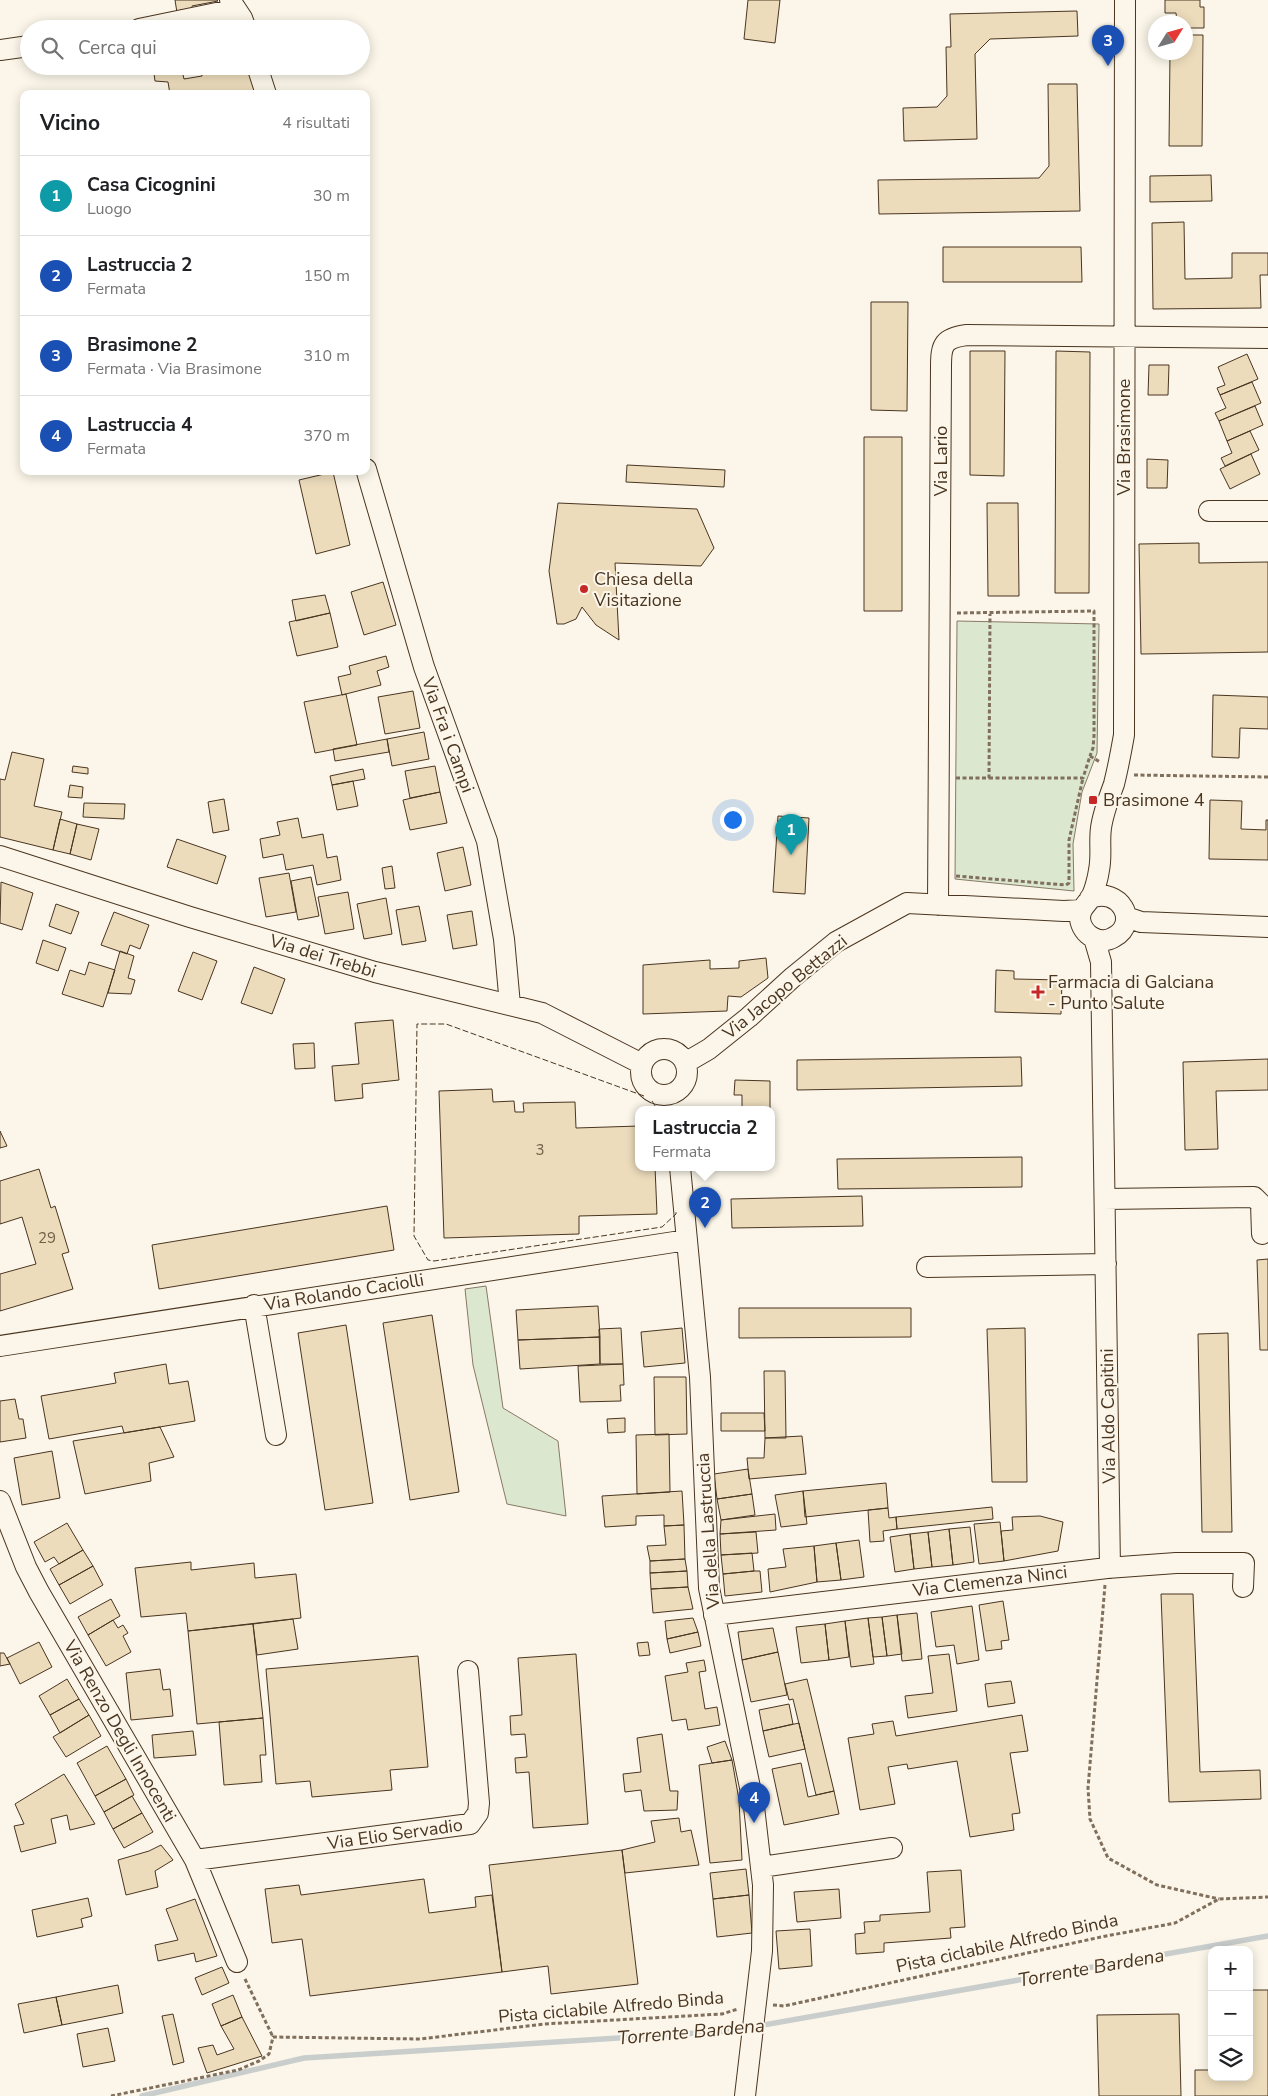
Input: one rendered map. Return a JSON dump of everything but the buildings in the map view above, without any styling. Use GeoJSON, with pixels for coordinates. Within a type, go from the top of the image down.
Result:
{"type":"FeatureCollection","features":[{"type":"Feature","properties":{"kind":"street","name":"Via Brasimone"},"geometry":{"type":"LineString","coordinates":[[1079,910],[1100,871],[1101,828],[1118,771],[1124,736],[1125,0]]}},
{"type":"Feature","properties":{"kind":"street"},"geometry":{"type":"LineString","coordinates":[[174,20],[233,5],[243,20]]}},
{"type":"Feature","properties":{"kind":"street"},"geometry":{"type":"LineString","coordinates":[[0,50],[20,47]]}},
{"type":"Feature","properties":{"kind":"street"},"geometry":{"type":"LineString","coordinates":[[260,75],[265,90]]}},
{"type":"Feature","properties":{"kind":"street","name":"Via Lario"},"geometry":{"type":"LineString","coordinates":[[938,905],[941,351],[944,345],[955,336],[967,335],[1268,338]]}},
{"type":"Feature","properties":{"kind":"street","name":"Via Fra i Campi"},"geometry":{"type":"LineString","coordinates":[[368,475],[424,667],[487,841],[504,940],[510,1005]]}},
{"type":"Feature","properties":{"kind":"street"},"geometry":{"type":"LineString","coordinates":[[1209,510],[1268,511]]}},
{"type":"Feature","properties":{"kind":"street","name":"Via dei Trebbi"},"geometry":{"type":"LineString","coordinates":[[0,856],[190,917],[375,972],[542,1012],[642,1064]]}},
{"type":"Feature","properties":{"kind":"street","name":"Via Brasimone"},"geometry":{"type":"LineString","coordinates":[[1100,871],[1112,896]]}},
{"type":"Feature","properties":{"kind":"street","name":"Via Jacopo Bettazzi"},"geometry":{"type":"LineString","coordinates":[[685,1063],[709,1049],[749,1017],[793,977],[836,942],[907,903],[1079,910],[1104,895],[1112,896]]}},
{"type":"Feature","properties":{"kind":"street"},"geometry":{"type":"LineString","coordinates":[[1112,896],[1122,904],[1126,926]]}},
{"type":"Feature","properties":{"kind":"street"},"geometry":{"type":"LineString","coordinates":[[1079,910],[1085,932],[1100,940],[1126,926],[1268,927]]}},
{"type":"Feature","properties":{"kind":"street","name":"Via Aldo Capitini"},"geometry":{"type":"LineString","coordinates":[[1101,962],[1126,926]]}},
{"type":"Feature","properties":{"kind":"street","name":"Via Aldo Capitini"},"geometry":{"type":"LineString","coordinates":[[1094,938],[1101,962],[1109,1568]]}},
{"type":"Feature","properties":{"kind":"street"},"geometry":{"type":"LineString","coordinates":[[663,1049],[672,1051],[680,1055],[685,1063],[687,1076],[675,1101],[666,1095],[656,1094],[648,1089],[643,1082],[642,1064],[647,1056],[655,1051],[663,1049]]}},
{"type":"Feature","properties":{"kind":"street","name":"Via della Lastruccia"},"geometry":{"type":"LineString","coordinates":[[680,1171],[700,1377],[705,1530],[709,1588],[754,1807],[761,1868],[763,1932],[747,2064],[745,2096]]}},
{"type":"Feature","properties":{"kind":"street"},"geometry":{"type":"LineString","coordinates":[[1105,1199],[1254,1197],[1261,1204],[1262,1234]]}},
{"type":"Feature","properties":{"kind":"street","name":"Via Rolando Caciolli"},"geometry":{"type":"LineString","coordinates":[[0,1346],[254,1305],[687,1240]]}},
{"type":"Feature","properties":{"kind":"street"},"geometry":{"type":"LineString","coordinates":[[927,1267],[1106,1264]]}},
{"type":"Feature","properties":{"kind":"street"},"geometry":{"type":"LineString","coordinates":[[254,1305],[276,1435]]}},
{"type":"Feature","properties":{"kind":"street","name":"Via Renzo Degli Innocenti"},"geometry":{"type":"LineString","coordinates":[[0,1501],[26,1567],[39,1592],[195,1860],[237,1962]]}},
{"type":"Feature","properties":{"kind":"street","name":"Via Clemenza Ninci"},"geometry":{"type":"LineString","coordinates":[[714,1615],[1109,1568],[1176,1563],[1244,1563],[1243,1588]]}},
{"type":"Feature","properties":{"kind":"street","name":"Via Elio Servadio"},"geometry":{"type":"LineString","coordinates":[[195,1860],[470,1824],[475,1820],[479,1803],[468,1671]]}},
{"type":"Feature","properties":{"kind":"street"},"geometry":{"type":"LineString","coordinates":[[761,1868],[892,1848]]}},
{"type":"Feature","properties":{"kind":"path"},"geometry":{"type":"LineString","coordinates":[[939,613],[990,614],[1094,611],[1093,748],[1083,778],[1068,840],[1069,883],[1066,885],[953,875]]}},
{"type":"Feature","properties":{"kind":"path"},"geometry":{"type":"LineString","coordinates":[[989,778],[990,614]]}},
{"type":"Feature","properties":{"kind":"path"},"geometry":{"type":"LineString","coordinates":[[1090,756],[1118,771],[1137,775],[1268,777]]}},
{"type":"Feature","properties":{"kind":"path"},"geometry":{"type":"LineString","coordinates":[[954,778],[1083,778]]}},
{"type":"Feature","properties":{"kind":"path"},"geometry":{"type":"LineString","coordinates":[[1109,1568],[1088,1788],[1090,1819],[1108,1858],[1158,1885],[1219,1899]]}},
{"type":"Feature","properties":{"kind":"path","name":"Pista ciclabile Alfredo Binda"},"geometry":{"type":"LineString","coordinates":[[273,2037],[420,2039],[544,2024],[722,2014],[755,2008],[784,2006],[1092,1939],[1175,1923],[1219,1899],[1268,1897]]}},
{"type":"Feature","properties":{"kind":"path"},"geometry":{"type":"LineString","coordinates":[[111,2096],[238,2070],[259,2062],[269,2054],[273,2037],[237,1962]]}},
{"type":"Feature","properties":{"kind":"green space"},"geometry":{"type":"Polygon","coordinates":[[[957,621],[1099,624],[1097,753],[1082,792],[1073,844],[1074,891],[955,879],[957,621]]]}},
{"type":"Feature","properties":{"kind":"green space"},"geometry":{"type":"Polygon","coordinates":[[[486,1286],[503,1408],[558,1441],[566,1516],[507,1504],[473,1365],[465,1289],[486,1286]]]}},
{"type":"Feature","properties":{"kind":"waterway","name":"Torrente Bardena"},"geometry":{"type":"LineString","coordinates":[[758,2026],[1268,1936]]}},
{"type":"Feature","properties":{"kind":"waterway","name":"Torrente Bardena"},"geometry":{"type":"LineString","coordinates":[[142,2096],[304,2058],[729,2031],[749,2028]]}},
{"type":"Feature","properties":{"kind":"fence"},"geometry":{"type":"LineString","coordinates":[[644,1096],[446,1024],[417,1024],[414,1236],[428,1260],[434,1261],[662,1227],[676,1214],[676,1211]]}},
{"type":"Feature","properties":{"kind":"fence"},"geometry":{"type":"LineString","coordinates":[[652,1101],[655,1106]]}},
{"type":"Feature","properties":{"kind":"place","name":"Brasimone 2"},"geometry":{"type":"Point","coordinates":[1108,66]}},
{"type":"Feature","properties":{"kind":"place","name":"Chiesa della Visitazione"},"geometry":{"type":"Point","coordinates":[584,589]}},
{"type":"Feature","properties":{"kind":"place","name":"Brasimone 4"},"geometry":{"type":"Point","coordinates":[1093,800]}},
{"type":"Feature","properties":{"kind":"place","name":"Casa Cicognini"},"geometry":{"type":"Point","coordinates":[791,855]}},
{"type":"Feature","properties":{"kind":"place","name":"Farmacia di Galciana - Punto Salute"},"geometry":{"type":"Point","coordinates":[1038,992]}},
{"type":"Feature","properties":{"kind":"place","name":"Lastruccia 2"},"geometry":{"type":"Point","coordinates":[705,1228]}},
{"type":"Feature","properties":{"kind":"place","name":"Lastruccia 4"},"geometry":{"type":"Point","coordinates":[754,1823]}}]}
